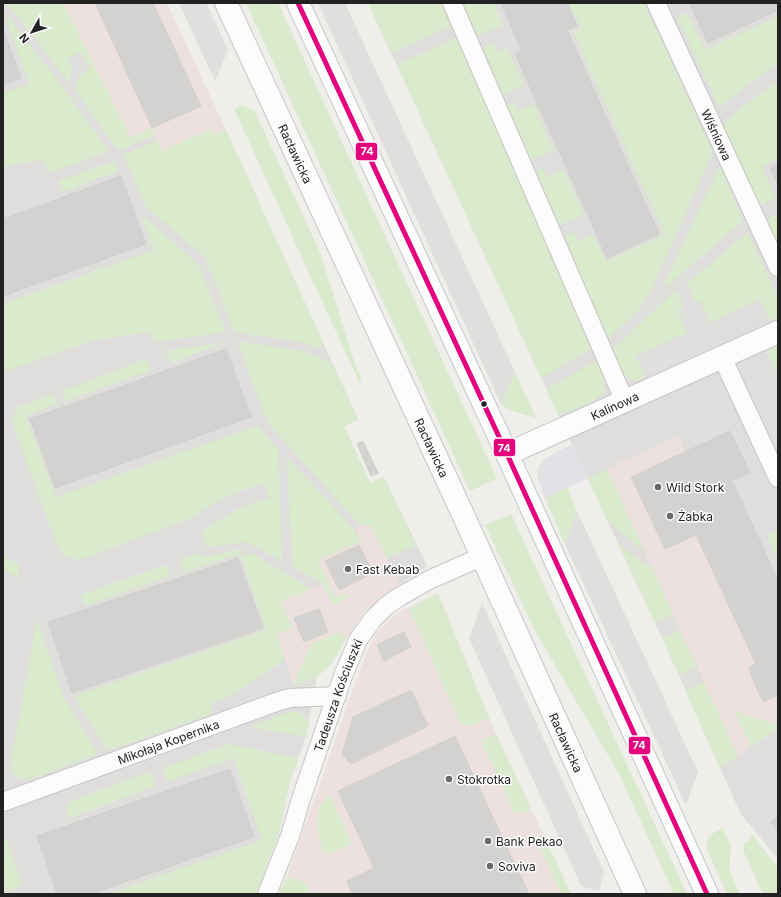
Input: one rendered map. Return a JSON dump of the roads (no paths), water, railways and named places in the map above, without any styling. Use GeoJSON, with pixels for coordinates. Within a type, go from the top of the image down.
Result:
{"type":"FeatureCollection","features":[{"type":"Feature","properties":{"kind":"street","name":"Racławicka"},"geometry":{"type":"LineString","coordinates":[[226,3],[635,894]]}},
{"type":"Feature","properties":{"kind":"street"},"geometry":{"type":"LineString","coordinates":[[298,3],[507,454],[707,894]]}},
{"type":"Feature","properties":{"kind":"street","name":"Kalinowa"},"geometry":{"type":"LineString","coordinates":[[507,454],[626,402],[778,332]]}},
{"type":"Feature","properties":{"kind":"lane"},"geometry":{"type":"LineString","coordinates":[[452,3],[626,402]]}},
{"type":"Feature","properties":{"kind":"lane","name":"Wiśniowa"},"geometry":{"type":"LineString","coordinates":[[656,3],[778,267]]}},
{"type":"Feature","properties":{"kind":"lane"},"geometry":{"type":"LineString","coordinates":[[722,357],[778,478]]}},
{"type":"Feature","properties":{"kind":"lane","name":"Tadeusza Kościuszki"},"geometry":{"type":"LineString","coordinates":[[267,894],[290,836],[336,696],[358,640],[373,619],[386,606],[399,597],[429,580],[481,557]]}},
{"type":"Feature","properties":{"kind":"lane","name":"Mikołaja Kopernika"},"geometry":{"type":"LineString","coordinates":[[3,802],[279,701],[290,698],[336,696]]}},
{"type":"Feature","properties":{"kind":"place","name":"Wild Stork"},"geometry":{"type":"Point","coordinates":[658,487]}},
{"type":"Feature","properties":{"kind":"place","name":"Żabka"},"geometry":{"type":"Point","coordinates":[670,516]}},
{"type":"Feature","properties":{"kind":"place","name":"Fast Kebab"},"geometry":{"type":"Point","coordinates":[348,569]}},
{"type":"Feature","properties":{"kind":"place","name":"Stokrotka"},"geometry":{"type":"Point","coordinates":[449,779]}},
{"type":"Feature","properties":{"kind":"place","name":"Bank Pekao"},"geometry":{"type":"Point","coordinates":[488,841]}},
{"type":"Feature","properties":{"kind":"place","name":"Soviva"},"geometry":{"type":"Point","coordinates":[490,866]}}]}
